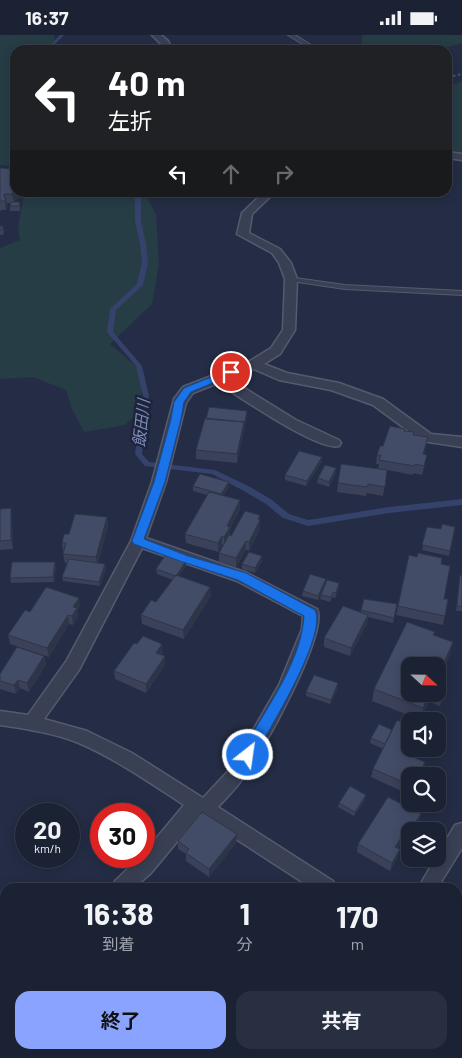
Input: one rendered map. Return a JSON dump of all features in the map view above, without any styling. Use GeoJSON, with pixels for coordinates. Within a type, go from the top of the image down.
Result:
{"type":"FeatureCollection","features":[{"type":"Feature","properties":{"kind":"street"},"geometry":{"type":"LineString","coordinates":[[156,35],[166,45]]}},
{"type":"Feature","properties":{"kind":"street"},"geometry":{"type":"LineString","coordinates":[[32,723],[73,665],[138,541],[159,482],[179,402],[188,390],[255,364],[276,351],[289,330],[291,279],[285,263],[276,251],[243,234],[247,213],[265,197]]}},
{"type":"Feature","properties":{"kind":"street"},"geometry":{"type":"LineString","coordinates":[[255,364],[284,377],[340,387],[378,402],[427,438],[462,442]]}},
{"type":"Feature","properties":{"kind":"street"},"geometry":{"type":"LineString","coordinates":[[218,377],[291,423],[334,443]]}},
{"type":"Feature","properties":{"kind":"street"},"geometry":{"type":"LineString","coordinates":[[126,883],[144,867],[200,807],[238,772],[288,687],[310,629],[311,613],[242,577],[184,559],[138,541]]}},
{"type":"Feature","properties":{"kind":"street"},"geometry":{"type":"LineString","coordinates":[[0,718],[32,723],[81,736],[126,758],[320,883]]}},
{"type":"Feature","properties":{"kind":"street"},"geometry":{"type":"LineString","coordinates":[[430,883],[462,831]]}},
{"type":"Feature","properties":{"kind":"lane"},"geometry":{"type":"LineString","coordinates":[[291,35],[308,45]]}},
{"type":"Feature","properties":{"kind":"lane"},"geometry":{"type":"LineString","coordinates":[[291,279],[362,289],[462,293]]}},
{"type":"Feature","properties":{"kind":"shaded area"},"geometry":{"type":"Polygon","coordinates":[[[0,35],[54,35],[55,45],[10,45],[10,166],[0,165],[0,35]]]}},
{"type":"Feature","properties":{"kind":"shaded area"},"geometry":{"type":"Polygon","coordinates":[[[362,35],[462,35],[462,43],[452,46],[362,45],[362,35]]]}},
{"type":"Feature","properties":{"kind":"shaded area"},"geometry":{"type":"Polygon","coordinates":[[[462,81],[462,153],[452,152],[452,85],[462,81]]]}},
{"type":"Feature","properties":{"kind":"shaded area"},"geometry":{"type":"Polygon","coordinates":[[[23,197],[147,197],[156,215],[159,264],[152,304],[110,344],[143,372],[140,411],[125,425],[84,432],[72,409],[66,390],[33,377],[0,379],[0,248],[20,240],[18,228],[23,197]]]}},
{"type":"Feature","properties":{"kind":"building"},"geometry":{"type":"Polygon","coordinates":[[[0,168],[10,169],[10,194],[4,194],[4,197],[6,197],[5,201],[0,201],[0,168]]]}},
{"type":"Feature","properties":{"kind":"building"},"geometry":{"type":"Polygon","coordinates":[[[11,202],[20,202],[19,206],[10,206],[11,202]]]}},
{"type":"Feature","properties":{"kind":"building"},"geometry":{"type":"Polygon","coordinates":[[[209,407],[247,411],[244,426],[244,422],[206,419],[209,407]]]}},
{"type":"Feature","properties":{"kind":"building"},"geometry":{"type":"Polygon","coordinates":[[[205,418],[244,422],[237,454],[196,450],[205,418]]]}},
{"type":"Feature","properties":{"kind":"building"},"geometry":{"type":"Polygon","coordinates":[[[390,426],[414,432],[413,435],[428,437],[423,454],[427,455],[424,466],[379,460],[381,455],[377,455],[380,446],[383,446],[390,426]]]}},
{"type":"Feature","properties":{"kind":"building"},"geometry":{"type":"Polygon","coordinates":[[[299,451],[322,457],[307,481],[285,475],[299,451]]]}},
{"type":"Feature","properties":{"kind":"building"},"geometry":{"type":"Polygon","coordinates":[[[341,464],[387,470],[385,487],[368,484],[367,487],[338,483],[341,464]]]}},
{"type":"Feature","properties":{"kind":"building"},"geometry":{"type":"Polygon","coordinates":[[[325,465],[336,468],[329,482],[318,478],[325,465]]]}},
{"type":"Feature","properties":{"kind":"building"},"geometry":{"type":"Polygon","coordinates":[[[200,474],[229,482],[221,494],[193,486],[200,474]]]}},
{"type":"Feature","properties":{"kind":"building"},"geometry":{"type":"Polygon","coordinates":[[[209,492],[240,500],[227,526],[230,527],[218,543],[185,534],[209,492]]]}},
{"type":"Feature","properties":{"kind":"building"},"geometry":{"type":"Polygon","coordinates":[[[11,508],[11,540],[0,541],[0,509],[11,508]]]}},
{"type":"Feature","properties":{"kind":"building"},"geometry":{"type":"Polygon","coordinates":[[[245,511],[260,515],[258,519],[260,520],[249,542],[246,541],[236,558],[219,553],[229,535],[231,536],[245,511]]]}},
{"type":"Feature","properties":{"kind":"building"},"geometry":{"type":"Polygon","coordinates":[[[75,514],[107,517],[96,557],[63,554],[66,543],[62,543],[64,534],[69,534],[75,514]]]}},
{"type":"Feature","properties":{"kind":"building"},"geometry":{"type":"Polygon","coordinates":[[[442,524],[455,527],[450,551],[422,545],[427,527],[441,529],[442,524]]]}},
{"type":"Feature","properties":{"kind":"building"},"geometry":{"type":"Polygon","coordinates":[[[249,552],[262,556],[255,568],[242,564],[249,552]]]}},
{"type":"Feature","properties":{"kind":"building"},"geometry":{"type":"Polygon","coordinates":[[[418,553],[442,558],[441,564],[450,566],[444,599],[448,599],[445,616],[398,606],[409,555],[417,557],[418,553]]]}},
{"type":"Feature","properties":{"kind":"building"},"geometry":{"type":"Polygon","coordinates":[[[166,554],[186,561],[176,576],[156,569],[166,554]]]}},
{"type":"Feature","properties":{"kind":"building"},"geometry":{"type":"Polygon","coordinates":[[[69,559],[105,564],[99,582],[62,577],[69,559]]]}},
{"type":"Feature","properties":{"kind":"building"},"geometry":{"type":"Polygon","coordinates":[[[12,562],[55,562],[53,577],[10,578],[12,562]]]}},
{"type":"Feature","properties":{"kind":"building"},"geometry":{"type":"Polygon","coordinates":[[[310,574],[326,579],[318,596],[303,591],[310,574]]]}},
{"type":"Feature","properties":{"kind":"building"},"geometry":{"type":"Polygon","coordinates":[[[176,575],[210,587],[183,630],[141,615],[151,600],[156,602],[176,575]]]}},
{"type":"Feature","properties":{"kind":"building"},"geometry":{"type":"Polygon","coordinates":[[[460,575],[462,576],[462,607],[457,606],[460,575]]]}},
{"type":"Feature","properties":{"kind":"building"},"geometry":{"type":"Polygon","coordinates":[[[327,580],[339,583],[336,593],[333,592],[331,597],[321,595],[327,580]]]}},
{"type":"Feature","properties":{"kind":"building"},"geometry":{"type":"Polygon","coordinates":[[[46,587],[79,598],[73,607],[77,608],[72,616],[68,615],[47,648],[8,635],[25,610],[30,612],[46,587]]]}},
{"type":"Feature","properties":{"kind":"building"},"geometry":{"type":"Polygon","coordinates":[[[364,599],[397,604],[394,618],[361,610],[364,599]]]}},
{"type":"Feature","properties":{"kind":"building"},"geometry":{"type":"Polygon","coordinates":[[[343,606],[368,615],[351,648],[324,638],[343,606]]]}},
{"type":"Feature","properties":{"kind":"building"},"geometry":{"type":"Polygon","coordinates":[[[407,622],[435,632],[433,635],[453,642],[446,658],[401,657],[401,699],[374,689],[407,622]]]}},
{"type":"Feature","properties":{"kind":"building"},"geometry":{"type":"Polygon","coordinates":[[[143,636],[162,644],[156,653],[165,656],[146,684],[114,671],[134,643],[137,644],[143,636]]]}},
{"type":"Feature","properties":{"kind":"building"},"geometry":{"type":"Polygon","coordinates":[[[17,647],[44,656],[27,683],[18,680],[14,685],[0,681],[0,674],[17,647]]]}},
{"type":"Feature","properties":{"kind":"building"},"geometry":{"type":"Polygon","coordinates":[[[314,675],[338,683],[331,700],[306,692],[314,675]]]}},
{"type":"Feature","properties":{"kind":"building"},"geometry":{"type":"Polygon","coordinates":[[[410,703],[425,703],[423,708],[410,703]]]}},
{"type":"Feature","properties":{"kind":"building"},"geometry":{"type":"Polygon","coordinates":[[[397,720],[401,722],[401,757],[413,757],[425,762],[422,767],[401,767],[401,781],[373,769],[397,720]]]}},
{"type":"Feature","properties":{"kind":"building"},"geometry":{"type":"Polygon","coordinates":[[[379,724],[392,730],[385,744],[371,738],[379,724]]]}},
{"type":"Feature","properties":{"kind":"building"},"geometry":{"type":"Polygon","coordinates":[[[350,786],[366,795],[355,812],[339,803],[350,786]]]}},
{"type":"Feature","properties":{"kind":"building"},"geometry":{"type":"Polygon","coordinates":[[[388,797],[401,804],[401,812],[417,812],[421,814],[416,822],[401,822],[401,838],[395,847],[400,849],[392,863],[358,844],[388,797]]]}},
{"type":"Feature","properties":{"kind":"building"},"geometry":{"type":"Polygon","coordinates":[[[202,812],[237,834],[209,869],[186,853],[189,849],[178,841],[202,812]]]}},
{"type":"Feature","properties":{"kind":"waterway","name":"飯田川"},"geometry":{"type":"LineString","coordinates":[[52,45],[62,35]]}},
{"type":"Feature","properties":{"kind":"waterway","name":"飯田川"},"geometry":{"type":"LineString","coordinates":[[138,197],[138,221],[145,263],[140,285],[113,309],[110,332],[139,366],[146,396],[138,454],[147,464],[213,472],[269,502],[286,516],[308,523],[389,510],[462,502]]}},
{"type":"Feature","properties":{"kind":"route"},"geometry":{"type":"LineString","coordinates":[[231,372],[188,390],[179,402],[159,482],[138,541],[184,559],[242,577],[311,613],[310,629],[288,687],[248,755]]}}]}
